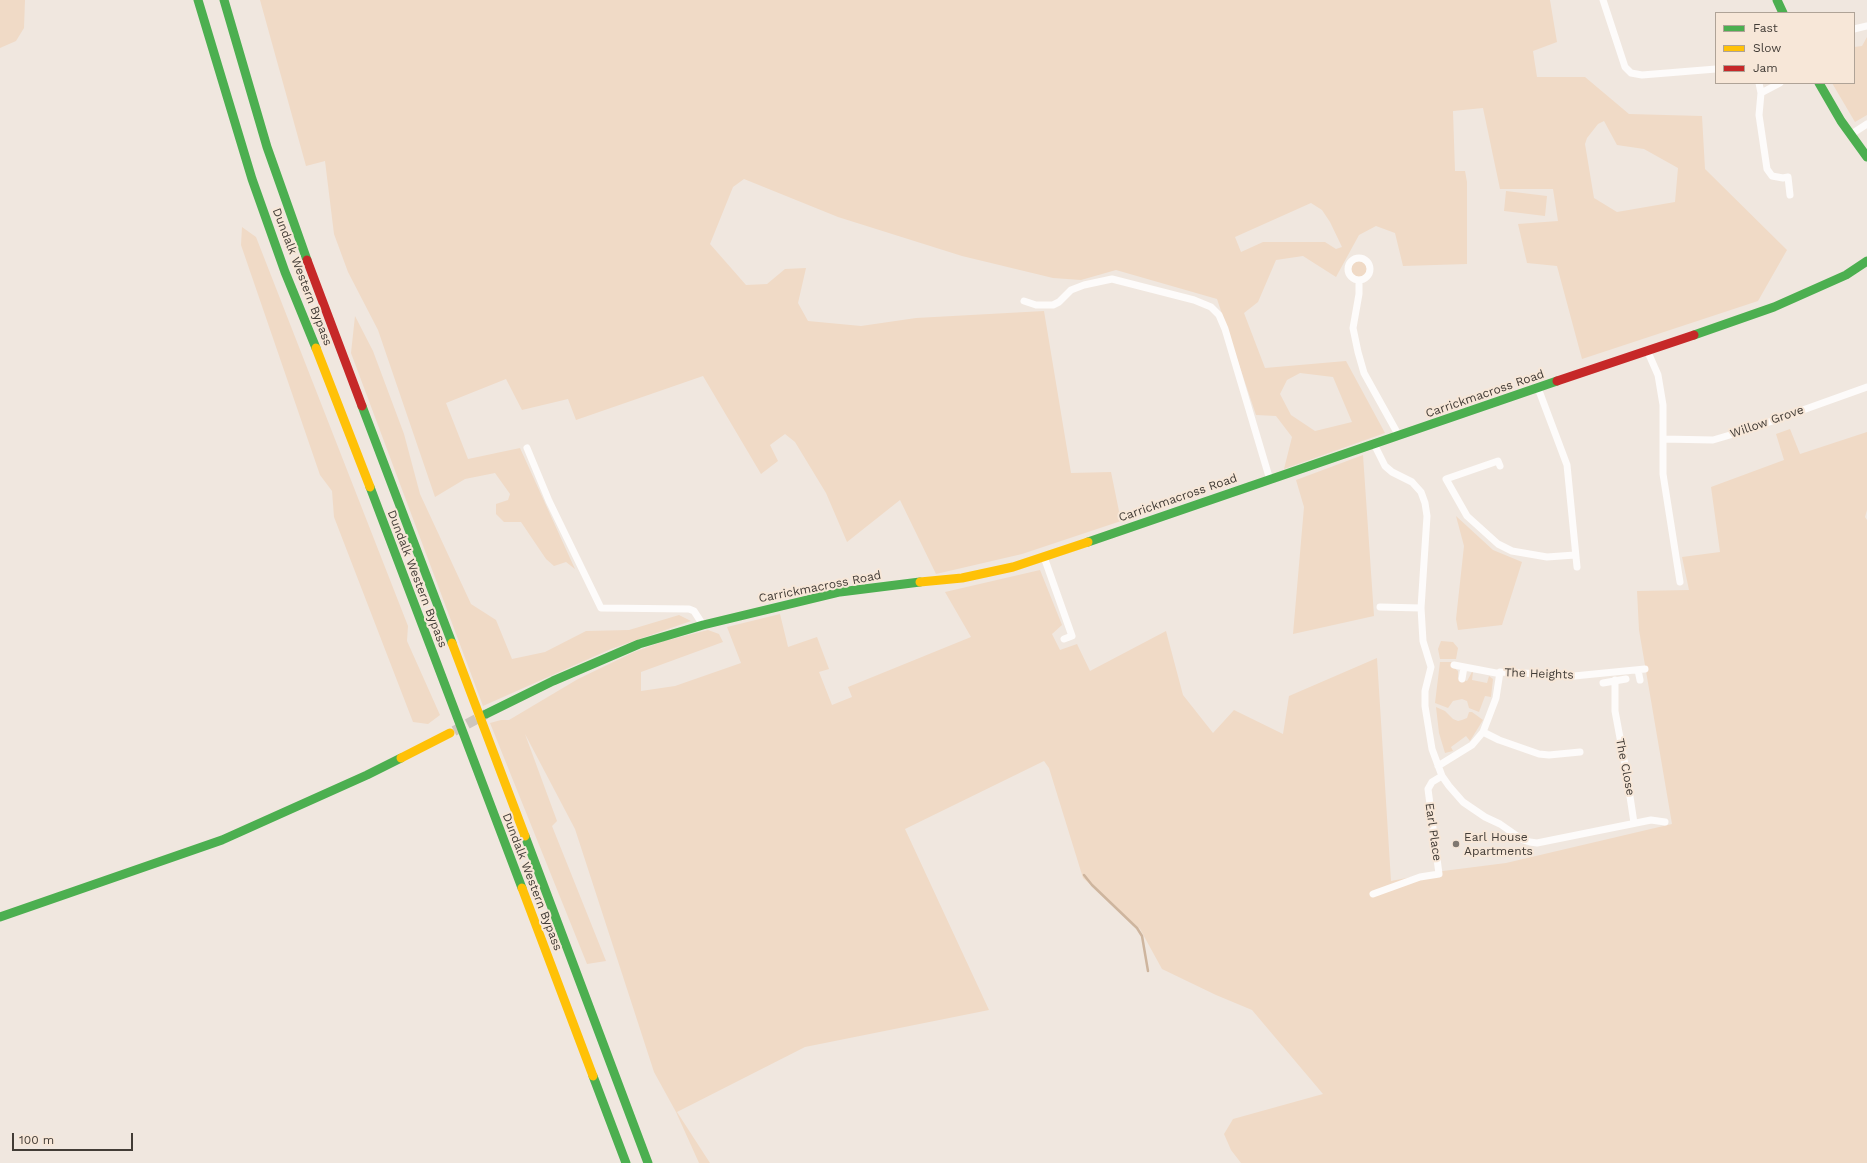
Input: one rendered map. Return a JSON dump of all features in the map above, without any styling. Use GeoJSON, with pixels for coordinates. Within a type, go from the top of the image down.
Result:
{"type":"FeatureCollection","features":[{"type":"Feature","properties":{"kind":"main road","name":"Dundalk Western Bypass"},"geometry":{"type":"LineString","coordinates":[[198,0],[252,179],[282,265],[325,369],[626,1163]]}},
{"type":"Feature","properties":{"kind":"main road","name":"Dundalk Western Bypass"},"geometry":{"type":"LineString","coordinates":[[224,0],[267,147],[291,214],[648,1163]]}},
{"type":"Feature","properties":{"kind":"main road"},"geometry":{"type":"LineString","coordinates":[[1777,0],[1783,12]]}},
{"type":"Feature","properties":{"kind":"main road"},"geometry":{"type":"LineString","coordinates":[[1820,84],[1850,135],[1867,157]]}},
{"type":"Feature","properties":{"kind":"main road","name":"Carrickmacross Road"},"geometry":{"type":"LineString","coordinates":[[486,714],[554,681],[639,644],[702,625],[840,592],[962,578],[1013,567],[1044,557],[1781,304],[1846,275],[1867,261]]}},
{"type":"Feature","properties":{"kind":"main road"},"geometry":{"type":"LineString","coordinates":[[0,917],[222,840],[354,781],[450,733]]}},
{"type":"Feature","properties":{"kind":"street"},"geometry":{"type":"LineString","coordinates":[[1603,0],[1625,67],[1631,73],[1642,75],[1715,68]]}},
{"type":"Feature","properties":{"kind":"street"},"geometry":{"type":"LineString","coordinates":[[1855,29],[1867,26]]}},
{"type":"Feature","properties":{"kind":"street"},"geometry":{"type":"LineString","coordinates":[[1759,84],[1761,93],[1759,115],[1767,169],[1772,176],[1788,178],[1790,195]]}},
{"type":"Feature","properties":{"kind":"street"},"geometry":{"type":"LineString","coordinates":[[1761,93],[1778,84]]}},
{"type":"Feature","properties":{"kind":"street"},"geometry":{"type":"LineString","coordinates":[[1850,135],[1867,124]]}},
{"type":"Feature","properties":{"kind":"street"},"geometry":{"type":"LineString","coordinates":[[1024,301],[1036,305],[1052,305],[1059,302],[1071,290],[1084,285],[1112,279],[1194,300],[1211,307],[1219,315],[1225,329],[1270,480]]}},
{"type":"Feature","properties":{"kind":"street"},"geometry":{"type":"LineString","coordinates":[[1359,280],[1359,294],[1354,328],[1358,352],[1364,373],[1399,436]]}},
{"type":"Feature","properties":{"kind":"street"},"geometry":{"type":"LineString","coordinates":[[1648,350],[1658,375],[1664,405],[1663,474],[1680,582]]}},
{"type":"Feature","properties":{"kind":"street","name":"Willow Grove"},"geometry":{"type":"LineString","coordinates":[[1663,439],[1713,440],[1747,430],[1867,387]]}},
{"type":"Feature","properties":{"kind":"street"},"geometry":{"type":"LineString","coordinates":[[1538,388],[1567,465],[1577,567]]}},
{"type":"Feature","properties":{"kind":"street"},"geometry":{"type":"LineString","coordinates":[[1374,444],[1384,466],[1392,472],[1412,482],[1421,492],[1425,503],[1427,516],[1421,608],[1423,641],[1431,668],[1425,691],[1426,717],[1430,743],[1442,776],[1463,802],[1485,817],[1500,824],[1523,840],[1537,843],[1651,820],[1664,822]]}},
{"type":"Feature","properties":{"kind":"street"},"geometry":{"type":"LineString","coordinates":[[527,448],[549,501],[601,608],[689,609],[694,611],[702,625]]}},
{"type":"Feature","properties":{"kind":"street"},"geometry":{"type":"LineString","coordinates":[[1500,466],[1498,461],[1446,479],[1467,516],[1498,544],[1512,551],[1548,557],[1575,555]]}},
{"type":"Feature","properties":{"kind":"street"},"geometry":{"type":"LineString","coordinates":[[1044,557],[1072,636],[1064,639]]}},
{"type":"Feature","properties":{"kind":"street"},"geometry":{"type":"LineString","coordinates":[[1380,607],[1421,608]]}},
{"type":"Feature","properties":{"kind":"street","name":"The Heights"},"geometry":{"type":"LineString","coordinates":[[1454,665],[1500,672],[1574,676],[1642,670],[1640,680]]}},
{"type":"Feature","properties":{"kind":"street"},"geometry":{"type":"LineString","coordinates":[[1462,679],[1464,667]]}},
{"type":"Feature","properties":{"kind":"street"},"geometry":{"type":"LineString","coordinates":[[1438,766],[1472,745],[1483,732],[1496,698],[1500,672]]}},
{"type":"Feature","properties":{"kind":"street"},"geometry":{"type":"LineString","coordinates":[[1603,683],[1626,679]]}},
{"type":"Feature","properties":{"kind":"street","name":"The Close"},"geometry":{"type":"LineString","coordinates":[[1614,680],[1614,711],[1626,770],[1634,823]]}},
{"type":"Feature","properties":{"kind":"street"},"geometry":{"type":"LineString","coordinates":[[1483,732],[1499,740],[1539,754],[1549,755],[1580,752]]}},
{"type":"Feature","properties":{"kind":"street","name":"Earl Place"},"geometry":{"type":"LineString","coordinates":[[1373,894],[1420,878],[1439,874],[1428,789],[1432,782],[1442,776]]}},
{"type":"Feature","properties":{"kind":"shaded area"},"geometry":{"type":"Polygon","coordinates":[[[0,0],[25,0],[24,28],[16,41],[0,48],[0,0]]]}},
{"type":"Feature","properties":{"kind":"shaded area"},"geometry":{"type":"Polygon","coordinates":[[[260,0],[1550,0],[1557,42],[1533,51],[1537,77],[1585,77],[1629,114],[1702,116],[1705,169],[1787,250],[1758,301],[1582,359],[1557,266],[1527,263],[1518,224],[1558,221],[1553,189],[1500,189],[1483,108],[1453,111],[1455,171],[1465,171],[1467,182],[1467,264],[1403,266],[1395,233],[1376,226],[1359,235],[1336,277],[1303,256],[1276,260],[1258,302],[1244,313],[1265,368],[1346,361],[1385,433],[1284,469],[1292,437],[1276,416],[1256,415],[1217,299],[1116,270],[1081,280],[1053,278],[962,256],[838,217],[744,179],[733,187],[710,244],[746,285],[767,284],[785,269],[806,268],[798,303],[808,321],[861,326],[916,318],[1044,311],[1071,473],[1111,472],[1121,521],[1022,554],[936,574],[900,500],[847,542],[826,493],[795,442],[785,434],[770,445],[778,461],[761,474],[703,376],[576,420],[568,399],[522,410],[506,379],[446,403],[468,459],[520,448],[575,569],[566,562],[554,566],[546,559],[521,522],[504,522],[496,514],[496,504],[508,500],[510,494],[495,473],[465,479],[435,497],[378,330],[348,272],[334,234],[325,161],[306,166],[260,0]],[[1604,121],[1598,124],[1587,138],[1585,144],[1594,198],[1617,212],[1675,202],[1678,168],[1644,149],[1617,145],[1604,121]],[[1311,203],[1235,237],[1241,252],[1263,242],[1325,242],[1336,249],[1342,247],[1330,222],[1322,210],[1311,203]],[[1300,373],[1287,380],[1280,394],[1291,415],[1315,431],[1352,422],[1333,377],[1300,373]]]}},
{"type":"Feature","properties":{"kind":"shaded area"},"geometry":{"type":"Polygon","coordinates":[[[1867,37],[1867,115],[1855,122],[1833,84],[1855,84],[1855,47],[1862,46],[1867,37]]]}},
{"type":"Feature","properties":{"kind":"shaded area"},"geometry":{"type":"Polygon","coordinates":[[[1506,191],[1547,196],[1545,216],[1504,211],[1506,191]]]}},
{"type":"Feature","properties":{"kind":"shaded area"},"geometry":{"type":"Polygon","coordinates":[[[242,227],[256,237],[408,626],[407,641],[440,715],[428,724],[413,722],[334,517],[332,491],[320,475],[241,245],[242,227]]]}},
{"type":"Feature","properties":{"kind":"shaded area"},"geometry":{"type":"Polygon","coordinates":[[[1359,261],[1366,266],[1367,269],[1362,276],[1359,277],[1352,272],[1351,269],[1356,262],[1359,261]]]}},
{"type":"Feature","properties":{"kind":"shaded area"},"geometry":{"type":"Polygon","coordinates":[[[355,316],[373,351],[404,434],[420,494],[471,604],[496,620],[512,659],[545,652],[586,631],[629,630],[679,615],[691,621],[611,649],[483,706],[351,353],[355,316]]]}},
{"type":"Feature","properties":{"kind":"shaded area"},"geometry":{"type":"Polygon","coordinates":[[[1790,429],[1800,454],[1867,432],[1867,510],[1865,517],[1867,520],[1867,1163],[1241,1163],[1231,1150],[1224,1134],[1233,1119],[1323,1094],[1252,1010],[1216,995],[1162,969],[1140,929],[1083,878],[1049,768],[1044,761],[905,829],[989,1010],[805,1047],[677,1112],[710,1163],[699,1163],[676,1112],[654,1072],[575,829],[525,734],[557,821],[552,826],[606,961],[587,964],[490,723],[501,720],[509,720],[578,679],[634,652],[664,641],[708,630],[719,634],[723,642],[641,672],[641,691],[675,686],[741,663],[727,627],[780,614],[788,647],[817,637],[829,669],[819,672],[832,705],[852,697],[848,687],[971,637],[945,592],[1040,570],[1062,625],[1052,634],[1060,650],[1077,644],[1090,671],[1166,631],[1183,695],[1213,733],[1234,710],[1283,734],[1289,696],[1377,658],[1391,881],[1443,871],[1506,863],[1672,824],[1639,630],[1637,591],[1689,590],[1682,557],[1720,552],[1711,487],[1784,460],[1776,434],[1790,429]]]}},
{"type":"Feature","properties":{"kind":"shaded area"},"geometry":{"type":"Polygon","coordinates":[[[1363,455],[1374,616],[1293,634],[1304,507],[1296,480],[1363,455]]]}},
{"type":"Feature","properties":{"kind":"shaded area"},"geometry":{"type":"Polygon","coordinates":[[[1456,516],[1493,550],[1522,562],[1502,625],[1458,630],[1456,619],[1464,546],[1456,516]]]}},
{"type":"Feature","properties":{"kind":"shaded area"},"geometry":{"type":"Polygon","coordinates":[[[1441,641],[1453,642],[1458,648],[1456,659],[1440,659],[1438,649],[1441,641]]]}},
{"type":"Feature","properties":{"kind":"shaded area"},"geometry":{"type":"Polygon","coordinates":[[[1440,662],[1454,662],[1453,667],[1458,671],[1458,679],[1467,681],[1473,672],[1472,680],[1487,683],[1489,676],[1493,679],[1491,697],[1485,696],[1479,712],[1469,708],[1467,701],[1462,699],[1453,701],[1448,708],[1435,703],[1440,662]]]}},
{"type":"Feature","properties":{"kind":"shaded area"},"geometry":{"type":"Polygon","coordinates":[[[1436,707],[1445,711],[1453,719],[1458,721],[1467,718],[1469,712],[1472,712],[1483,720],[1470,741],[1466,736],[1451,747],[1453,751],[1445,753],[1439,733],[1436,707]]]}},
{"type":"Feature","properties":{"kind":"waterway"},"geometry":{"type":"LineString","coordinates":[[1084,875],[1092,885],[1137,928],[1142,936],[1148,971]]}},
{"type":"Feature","properties":{"kind":"tunnel"},"geometry":{"type":"LineString","coordinates":[[454,731],[486,714]]}},
{"type":"Feature","properties":{"kind":"traffic: fast"},"geometry":{"type":"LineString","coordinates":[[198,0],[252,179],[285,272],[316,348]]}},
{"type":"Feature","properties":{"kind":"traffic: fast"},"geometry":{"type":"LineString","coordinates":[[224,0],[267,147],[307,260]]}},
{"type":"Feature","properties":{"kind":"traffic: fast"},"geometry":{"type":"LineString","coordinates":[[1777,0],[1783,12]]}},
{"type":"Feature","properties":{"kind":"traffic: fast"},"geometry":{"type":"LineString","coordinates":[[1820,84],[1841,121],[1867,157]]}},
{"type":"Feature","properties":{"kind":"traffic: fast"},"geometry":{"type":"LineString","coordinates":[[1694,335],[1774,307],[1846,275],[1867,261]]}},
{"type":"Feature","properties":{"kind":"traffic: fast"},"geometry":{"type":"LineString","coordinates":[[1088,542],[1557,381]]}},
{"type":"Feature","properties":{"kind":"traffic: fast"},"geometry":{"type":"LineString","coordinates":[[362,406],[452,643]]}},
{"type":"Feature","properties":{"kind":"traffic: fast"},"geometry":{"type":"LineString","coordinates":[[370,487],[522,888]]}},
{"type":"Feature","properties":{"kind":"traffic: fast"},"geometry":{"type":"LineString","coordinates":[[486,714],[553,681],[639,644],[703,625],[840,592],[920,582]]}},
{"type":"Feature","properties":{"kind":"traffic: fast"},"geometry":{"type":"LineString","coordinates":[[0,917],[222,840],[367,775],[401,758]]}},
{"type":"Feature","properties":{"kind":"traffic: fast"},"geometry":{"type":"LineString","coordinates":[[525,836],[648,1163]]}},
{"type":"Feature","properties":{"kind":"traffic: fast"},"geometry":{"type":"LineString","coordinates":[[593,1076],[626,1163]]}},
{"type":"Feature","properties":{"kind":"traffic: slow"},"geometry":{"type":"LineString","coordinates":[[316,348],[370,487]]}},
{"type":"Feature","properties":{"kind":"traffic: slow"},"geometry":{"type":"LineString","coordinates":[[920,582],[962,578],[1013,567],[1088,542]]}},
{"type":"Feature","properties":{"kind":"traffic: slow"},"geometry":{"type":"LineString","coordinates":[[452,643],[525,836]]}},
{"type":"Feature","properties":{"kind":"traffic: slow"},"geometry":{"type":"LineString","coordinates":[[401,758],[450,733]]}},
{"type":"Feature","properties":{"kind":"traffic: slow"},"geometry":{"type":"LineString","coordinates":[[522,888],[593,1076]]}},
{"type":"Feature","properties":{"kind":"traffic: jam"},"geometry":{"type":"LineString","coordinates":[[307,260],[362,406]]}},
{"type":"Feature","properties":{"kind":"traffic: jam"},"geometry":{"type":"LineString","coordinates":[[1557,381],[1694,335]]}},
{"type":"Feature","properties":{"kind":"place","name":"Earl House Apartments"},"geometry":{"type":"Point","coordinates":[1456,844]}}]}
